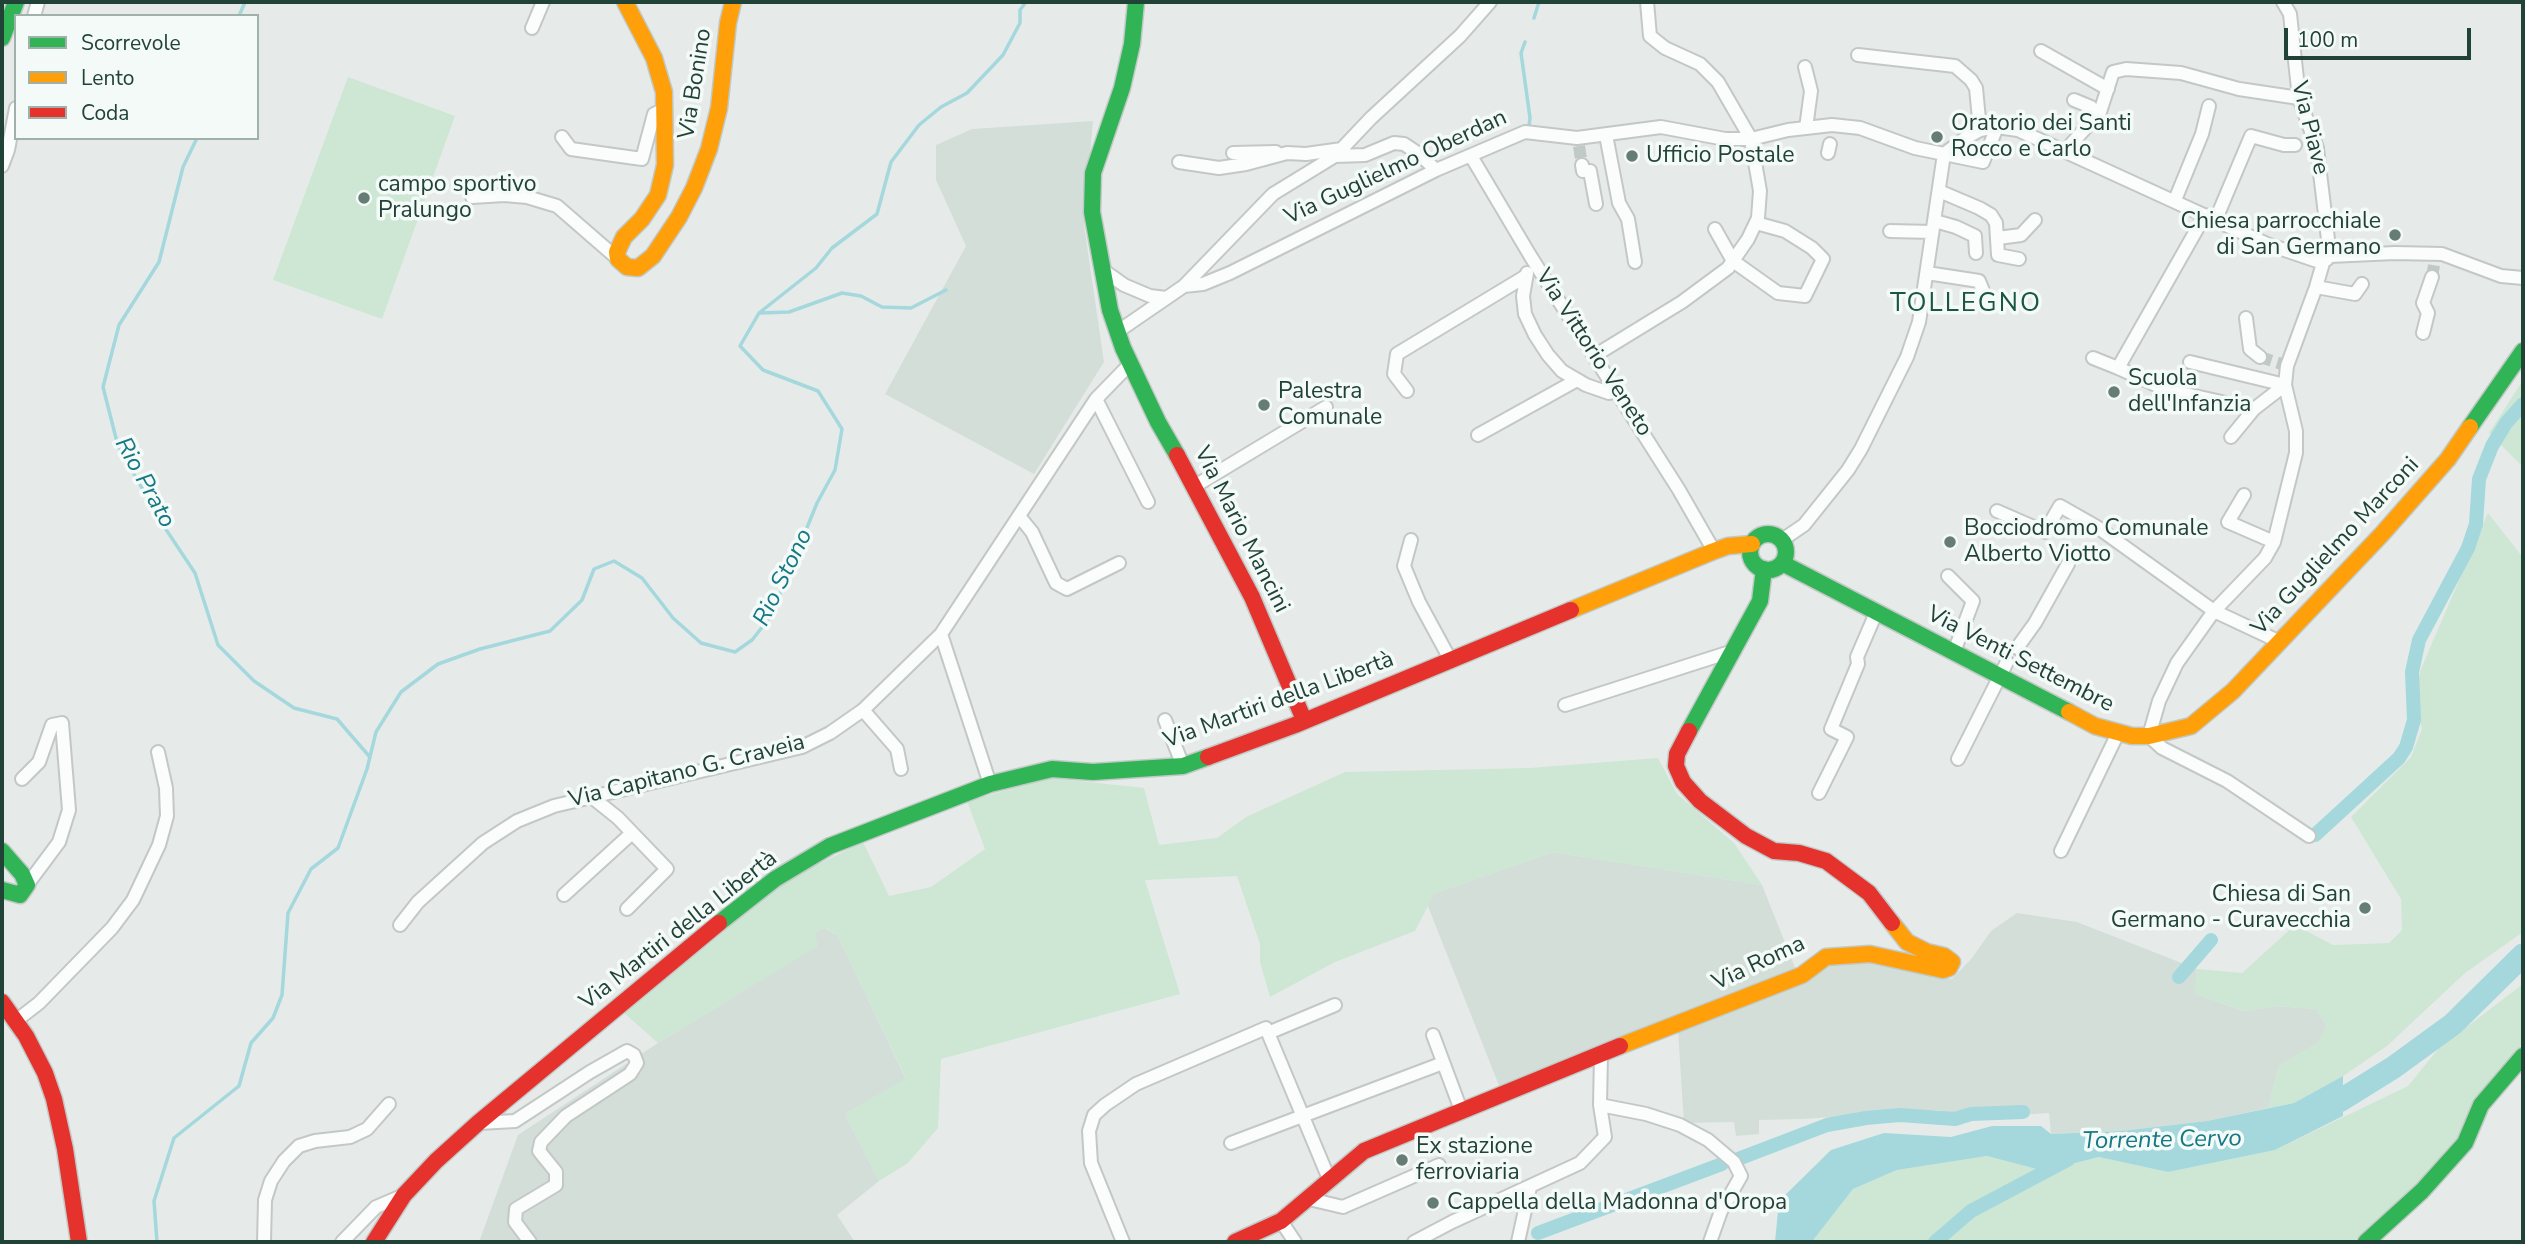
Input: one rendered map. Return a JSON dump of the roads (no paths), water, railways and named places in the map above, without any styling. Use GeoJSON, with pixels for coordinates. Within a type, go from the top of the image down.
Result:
{"type":"FeatureCollection","features":[{"type":"Feature","properties":{"kind":"street"},"geometry":{"type":"LineString","coordinates":[[2,38],[16,2]]}},
{"type":"Feature","properties":{"kind":"street"},"geometry":{"type":"LineString","coordinates":[[532,28],[543,2]]}},
{"type":"Feature","properties":{"kind":"street","name":"Via Bonino"},"geometry":{"type":"LineString","coordinates":[[625,2],[654,58],[664,92],[665,109],[665,165],[658,195],[642,219],[624,237],[617,252],[618,259],[627,267],[638,268],[653,256],[679,217],[709,149],[719,108],[728,23],[733,2]]}},
{"type":"Feature","properties":{"kind":"street"},"geometry":{"type":"LineString","coordinates":[[1130,364],[1110,310],[1092,212],[1093,173],[1122,88],[1132,44],[1136,2]]}},
{"type":"Feature","properties":{"kind":"street"},"geometry":{"type":"LineString","coordinates":[[1184,286],[1273,194],[1339,152],[1371,118],[1460,36],[1490,2]]}},
{"type":"Feature","properties":{"kind":"street"},"geometry":{"type":"LineString","coordinates":[[1594,356],[1709,284],[1733,261],[1756,223],[1759,191],[1751,139],[1718,82],[1700,64],[1665,48],[1650,36],[1647,2]]}},
{"type":"Feature","properties":{"kind":"street","name":"Via Piave"},"geometry":{"type":"LineString","coordinates":[[2283,2],[2290,14],[2299,98],[2317,148],[2326,260]]}},
{"type":"Feature","properties":{"kind":"street"},"geometry":{"type":"LineString","coordinates":[[2041,51],[2108,89]]}},
{"type":"Feature","properties":{"kind":"street"},"geometry":{"type":"LineString","coordinates":[[1858,55],[1955,66],[1976,88],[1980,130]]}},
{"type":"Feature","properties":{"kind":"street"},"geometry":{"type":"LineString","coordinates":[[1805,67],[1811,91],[1806,128]]}},
{"type":"Feature","properties":{"kind":"street"},"geometry":{"type":"LineString","coordinates":[[2065,151],[2096,110],[2108,89],[2113,72],[2143,69],[2181,73],[2239,89],[2299,98]]}},
{"type":"Feature","properties":{"kind":"street"},"geometry":{"type":"LineString","coordinates":[[2074,100],[2096,110]]}},
{"type":"Feature","properties":{"kind":"street"},"geometry":{"type":"LineString","coordinates":[[2175,200],[2202,134],[2209,106]]}},
{"type":"Feature","properties":{"kind":"street"},"geometry":{"type":"LineString","coordinates":[[562,137],[571,149],[642,159],[654,114],[665,109]]}},
{"type":"Feature","properties":{"kind":"street"},"geometry":{"type":"LineString","coordinates":[[2,166],[14,118]]}},
{"type":"Feature","properties":{"kind":"street","name":"Via Guglielmo Oberdan"},"geometry":{"type":"LineString","coordinates":[[1118,332],[1184,286],[1203,284],[1230,274],[1436,170],[1525,132],[1578,142],[1661,127],[1725,139],[1751,139],[1806,128],[1830,138],[1860,128],[1915,148],[1983,162],[1997,127]]}},
{"type":"Feature","properties":{"kind":"street"},"geometry":{"type":"LineString","coordinates":[[1782,540],[1804,525],[1819,510],[1861,449],[1907,357],[1919,322],[1944,154],[1980,130],[1997,127],[2018,130],[2267,244],[2326,260],[2395,253],[2436,256],[2501,276],[2523,278]]}},
{"type":"Feature","properties":{"kind":"street"},"geometry":{"type":"LineString","coordinates":[[1606,135],[1619,203],[1628,219],[1635,262]]}},
{"type":"Feature","properties":{"kind":"street"},"geometry":{"type":"LineString","coordinates":[[2118,368],[2211,217],[2251,136],[2284,145],[2295,145]]}},
{"type":"Feature","properties":{"kind":"street"},"geometry":{"type":"LineString","coordinates":[[1233,153],[1264,151],[1306,155],[1339,152],[1365,155],[1394,143],[1404,144],[1436,170]]}},
{"type":"Feature","properties":{"kind":"street"},"geometry":{"type":"LineString","coordinates":[[1179,162],[1219,168],[1287,153]]}},
{"type":"Feature","properties":{"kind":"street","name":"Via Vittorio Veneto"},"geometry":{"type":"LineString","coordinates":[[1471,156],[1531,257],[1618,391],[1713,551]]}},
{"type":"Feature","properties":{"kind":"street"},"geometry":{"type":"LineString","coordinates":[[1582,165],[1583,171],[1590,171],[1596,204]]}},
{"type":"Feature","properties":{"kind":"street"},"geometry":{"type":"LineString","coordinates":[[1939,191],[1990,215],[1996,223],[1998,255],[2019,259]]}},
{"type":"Feature","properties":{"kind":"street"},"geometry":{"type":"LineString","coordinates":[[472,197],[527,197],[556,206],[618,259]]}},
{"type":"Feature","properties":{"kind":"street"},"geometry":{"type":"LineString","coordinates":[[1998,238],[2021,235],[2035,220]]}},
{"type":"Feature","properties":{"kind":"street"},"geometry":{"type":"LineString","coordinates":[[1715,229],[1733,261],[1778,293],[1805,296],[1823,259],[1812,248],[1785,231],[1756,223]]}},
{"type":"Feature","properties":{"kind":"street"},"geometry":{"type":"LineString","coordinates":[[1890,230],[1956,227],[1975,236],[1976,253]]}},
{"type":"Feature","properties":{"kind":"street"},"geometry":{"type":"LineString","coordinates":[[1531,257],[1526,276],[1524,305],[1535,335],[1562,371],[1609,393],[1618,391]]}},
{"type":"Feature","properties":{"kind":"street"},"geometry":{"type":"LineString","coordinates":[[2149,736],[2159,701],[2177,663],[2214,611],[2265,558],[2274,542],[2297,453],[2296,431],[2285,385],[2285,365],[2326,260]]}},
{"type":"Feature","properties":{"kind":"street"},"geometry":{"type":"LineString","coordinates":[[1103,270],[1132,289],[1150,296],[1166,298]]}},
{"type":"Feature","properties":{"kind":"street"},"geometry":{"type":"LineString","coordinates":[[1927,273],[1979,281],[1986,298]]}},
{"type":"Feature","properties":{"kind":"street"},"geometry":{"type":"LineString","coordinates":[[1407,391],[1394,374],[1397,354],[1526,276]]}},
{"type":"Feature","properties":{"kind":"street"},"geometry":{"type":"LineString","coordinates":[[2423,332],[2428,313],[2423,303],[2432,277]]}},
{"type":"Feature","properties":{"kind":"street"},"geometry":{"type":"LineString","coordinates":[[2316,287],[2355,294],[2362,284]]}},
{"type":"Feature","properties":{"kind":"street"},"geometry":{"type":"LineString","coordinates":[[2246,318],[2250,349],[2260,357]]}},
{"type":"Feature","properties":{"kind":"street","name":"Via Guglielmo Marconi"},"geometry":{"type":"LineString","coordinates":[[2149,736],[2191,726],[2232,691],[2280,642],[2382,534],[2448,459],[2523,351]]}},
{"type":"Feature","properties":{"kind":"street"},"geometry":{"type":"LineString","coordinates":[[2093,358],[2146,379],[2154,386],[2254,409]]}},
{"type":"Feature","properties":{"kind":"street"},"geometry":{"type":"LineString","coordinates":[[2190,362],[2285,385]]}},
{"type":"Feature","properties":{"kind":"street","name":"Via Capitano G. Craveia"},"geometry":{"type":"LineString","coordinates":[[400,925],[418,902],[483,843],[517,821],[554,806],[802,747],[830,733],[863,710],[941,634],[1096,399],[1130,364]]}},
{"type":"Feature","properties":{"kind":"street","name":"Via Mario Mancini"},"geometry":{"type":"LineString","coordinates":[[1130,364],[1252,597],[1304,720]]}},
{"type":"Feature","properties":{"kind":"street"},"geometry":{"type":"LineString","coordinates":[[1478,435],[1577,380]]}},
{"type":"Feature","properties":{"kind":"street"},"geometry":{"type":"LineString","coordinates":[[2231,437],[2254,409],[2285,385]]}},
{"type":"Feature","properties":{"kind":"street"},"geometry":{"type":"LineString","coordinates":[[1096,399],[1148,502]]}},
{"type":"Feature","properties":{"kind":"street"},"geometry":{"type":"LineString","coordinates":[[1195,486],[1326,407]]}},
{"type":"Feature","properties":{"kind":"street"},"geometry":{"type":"LineString","coordinates":[[2244,495],[2228,522],[2274,542]]}},
{"type":"Feature","properties":{"kind":"street"},"geometry":{"type":"LineString","coordinates":[[1997,512],[2045,532],[2060,506],[2097,527],[2214,611],[2280,642]]}},
{"type":"Feature","properties":{"kind":"street"},"geometry":{"type":"LineString","coordinates":[[1018,516],[1032,532],[1056,583],[1067,589],[1119,563]]}},
{"type":"Feature","properties":{"kind":"street"},"geometry":{"type":"LineString","coordinates":[[1766,534],[1782,540],[1786,551],[1782,563],[1774,569],[1764,569],[1754,562],[1751,550],[1755,540],[1766,534]]}},
{"type":"Feature","properties":{"kind":"street"},"geometry":{"type":"LineString","coordinates":[[1411,540],[1404,566],[1419,602],[1451,661]]}},
{"type":"Feature","properties":{"kind":"street","name":"Via Martiri della Libertà"},"geometry":{"type":"LineString","coordinates":[[374,1242],[404,1195],[478,1123],[775,879],[830,846],[990,784],[1052,769],[1093,772],[1183,766],[1451,661],[1713,551],[1752,544]]}},
{"type":"Feature","properties":{"kind":"street","name":"Via Venti Settembre"},"geometry":{"type":"LineString","coordinates":[[1782,563],[1954,652],[2003,669],[2095,726],[2132,736],[2149,736],[2162,748],[2227,781],[2309,836]]}},
{"type":"Feature","properties":{"kind":"street"},"geometry":{"type":"LineString","coordinates":[[2017,648],[2035,623],[2068,564]]}},
{"type":"Feature","properties":{"kind":"street","name":"Via Roma"},"geometry":{"type":"LineString","coordinates":[[1235,1242],[1281,1221],[1364,1152],[1487,1099],[1802,975],[1826,957],[1870,954],[1943,970],[1949,968],[1952,962],[1944,956],[1927,952],[1907,942],[1869,893],[1832,865],[1799,853],[1774,851],[1760,846],[1700,801],[1683,782],[1676,766],[1677,754],[1760,601],[1764,569]]}},
{"type":"Feature","properties":{"kind":"street"},"geometry":{"type":"LineString","coordinates":[[1948,576],[1973,601],[1954,652]]}},
{"type":"Feature","properties":{"kind":"street"},"geometry":{"type":"LineString","coordinates":[[1819,793],[1847,737],[1831,729],[1858,664],[1857,657],[1877,613]]}},
{"type":"Feature","properties":{"kind":"street"},"geometry":{"type":"LineString","coordinates":[[941,634],[990,784]]}},
{"type":"Feature","properties":{"kind":"street"},"geometry":{"type":"LineString","coordinates":[[1565,705],[1733,651]]}},
{"type":"Feature","properties":{"kind":"street"},"geometry":{"type":"LineString","coordinates":[[1958,758],[2003,669]]}},
{"type":"Feature","properties":{"kind":"street"},"geometry":{"type":"LineString","coordinates":[[863,710],[897,749],[901,769]]}},
{"type":"Feature","properties":{"kind":"street"},"geometry":{"type":"LineString","coordinates":[[1165,720],[1183,766]]}},
{"type":"Feature","properties":{"kind":"street"},"geometry":{"type":"LineString","coordinates":[[2,890],[20,895],[59,842],[69,810],[62,723],[52,725],[39,762],[22,779]]}},
{"type":"Feature","properties":{"kind":"street"},"geometry":{"type":"LineString","coordinates":[[2061,852],[2118,733]]}},
{"type":"Feature","properties":{"kind":"street"},"geometry":{"type":"LineString","coordinates":[[17,1020],[39,1003],[105,936],[133,900],[159,845],[167,816],[165,780],[158,752]]}},
{"type":"Feature","properties":{"kind":"street"},"geometry":{"type":"LineString","coordinates":[[593,798],[667,869],[627,909]]}},
{"type":"Feature","properties":{"kind":"street"},"geometry":{"type":"LineString","coordinates":[[564,895],[632,833]]}},
{"type":"Feature","properties":{"kind":"street"},"geometry":{"type":"LineString","coordinates":[[2,852],[22,874],[27,885]]}},
{"type":"Feature","properties":{"kind":"street"},"geometry":{"type":"LineString","coordinates":[[2,1002],[17,1020],[45,1073],[54,1099],[65,1149],[79,1242]]}},
{"type":"Feature","properties":{"kind":"street"},"geometry":{"type":"LineString","coordinates":[[1268,1033],[1335,1005]]}},
{"type":"Feature","properties":{"kind":"street"},"geometry":{"type":"LineString","coordinates":[[1123,1242],[1091,1163],[1089,1131],[1094,1115],[1136,1084],[1266,1028],[1329,1179]]}},
{"type":"Feature","properties":{"kind":"street"},"geometry":{"type":"LineString","coordinates":[[1433,1035],[1461,1110]]}},
{"type":"Feature","properties":{"kind":"street"},"geometry":{"type":"LineString","coordinates":[[478,1123],[515,1121],[627,1051],[634,1055],[637,1063],[630,1074],[566,1116],[541,1142],[540,1151],[556,1172],[556,1185],[516,1209],[515,1222],[530,1242]]}},
{"type":"Feature","properties":{"kind":"street"},"geometry":{"type":"LineString","coordinates":[[1414,1242],[1580,1163],[1605,1137],[1600,1105],[1601,1055]]}},
{"type":"Feature","properties":{"kind":"street"},"geometry":{"type":"LineString","coordinates":[[2365,1242],[2422,1191],[2465,1143],[2481,1105],[2523,1056]]}},
{"type":"Feature","properties":{"kind":"street"},"geometry":{"type":"LineString","coordinates":[[1231,1143],[1443,1063]]}},
{"type":"Feature","properties":{"kind":"street"},"geometry":{"type":"LineString","coordinates":[[264,1242],[265,1200],[271,1181],[284,1161],[299,1146],[315,1141],[350,1137],[368,1129],[389,1104]]}},
{"type":"Feature","properties":{"kind":"street"},"geometry":{"type":"LineString","coordinates":[[1600,1105],[1646,1114],[1680,1125],[1708,1140],[1734,1162],[1741,1176],[1721,1211],[1710,1242]]}},
{"type":"Feature","properties":{"kind":"street"},"geometry":{"type":"LineString","coordinates":[[1309,1199],[1343,1207],[1439,1165]]}},
{"type":"Feature","properties":{"kind":"street"},"geometry":{"type":"LineString","coordinates":[[1518,1242],[1530,1187]]}},
{"type":"Feature","properties":{"kind":"street"},"geometry":{"type":"LineString","coordinates":[[342,1242],[376,1207],[404,1195]]}},
{"type":"Feature","properties":{"kind":"street"},"geometry":{"type":"LineString","coordinates":[[1281,1221],[1295,1242]]}},
{"type":"Feature","properties":{"kind":"water"},"geometry":{"type":"Polygon","coordinates":[[[2343,1076],[2343,1116],[2275,1150],[2168,1172],[2099,1157],[2044,1171],[1987,1156],[1897,1170],[1853,1189],[1814,1242],[1775,1242],[1779,1201],[1831,1150],[1884,1133],[1951,1137],[1992,1126],[2041,1126],[2051,1134],[2121,1131],[2207,1121],[2294,1103],[2343,1076]]]}},
{"type":"Feature","properties":{"kind":"waterway","name":"Rio Prato"},"geometry":{"type":"LineString","coordinates":[[240,14],[245,2]]}},
{"type":"Feature","properties":{"kind":"waterway","name":"Rio Stono"},"geometry":{"type":"LineString","coordinates":[[157,1242],[154,1201],[174,1138],[239,1086],[251,1043],[273,1018],[282,995],[288,913],[311,869],[338,848],[367,769],[376,732],[401,692],[438,664],[480,649],[550,631],[582,600],[594,569],[614,561],[642,578],[673,618],[701,643],[735,652],[752,640],[771,616],[817,503],[835,470],[842,429],[818,391],[763,370],[740,346],[759,313],[816,268],[832,248],[877,214],[891,162],[919,125],[941,107],[967,93],[1003,55],[1020,23],[1020,10],[1026,2]]}},
{"type":"Feature","properties":{"kind":"waterway"},"geometry":{"type":"LineString","coordinates":[[1534,18],[1539,2]]}},
{"type":"Feature","properties":{"kind":"waterway"},"geometry":{"type":"LineString","coordinates":[[1525,42],[1521,53],[1529,126]]}},
{"type":"Feature","properties":{"kind":"waterway","name":"Rio Prato"},"geometry":{"type":"LineString","coordinates":[[196,140],[183,167],[159,262],[119,325],[103,387],[118,446],[165,528],[195,573],[218,645],[254,681],[294,708],[337,719],[369,756]]}},
{"type":"Feature","properties":{"kind":"waterway"},"geometry":{"type":"LineString","coordinates":[[760,313],[789,312],[842,293],[861,296],[882,307],[911,308],[946,290]]}},
{"type":"Feature","properties":{"kind":"waterway"},"geometry":{"type":"LineString","coordinates":[[2315,835],[2399,758],[2406,747],[2414,720],[2412,672],[2419,640],[2468,548],[2476,524],[2479,479],[2492,446],[2506,423],[2523,404]]}},
{"type":"Feature","properties":{"kind":"waterway"},"geometry":{"type":"LineString","coordinates":[[2179,977],[2211,940]]}},
{"type":"Feature","properties":{"kind":"waterway","name":"Torrente Cervo"},"geometry":{"type":"LineString","coordinates":[[2315,1112],[2341,1100],[2394,1067],[2453,1024],[2523,955]]}},
{"type":"Feature","properties":{"kind":"waterway"},"geometry":{"type":"LineString","coordinates":[[1738,1159],[1827,1125],[1866,1118],[1900,1115],[1955,1119],[1971,1114],[2023,1112]]}},
{"type":"Feature","properties":{"kind":"waterway"},"geometry":{"type":"LineString","coordinates":[[1935,1242],[1971,1211],[2069,1159]]}},
{"type":"Feature","properties":{"kind":"waterway"},"geometry":{"type":"LineString","coordinates":[[1538,1233],[1722,1164]]}},
{"type":"Feature","properties":{"kind":"tunnel"},"geometry":{"type":"LineString","coordinates":[[1579,146],[1582,165]]}},
{"type":"Feature","properties":{"kind":"tunnel"},"geometry":{"type":"LineString","coordinates":[[2432,277],[2435,259]]}},
{"type":"Feature","properties":{"kind":"tunnel"},"geometry":{"type":"LineString","coordinates":[[2260,357],[2282,364]]}},
{"type":"Feature","properties":{"kind":"place","name":"Oratorio dei Santi Rocco e Carlo"},"geometry":{"type":"Point","coordinates":[1937,137]}},
{"type":"Feature","properties":{"kind":"place","name":"Ufficio Postale"},"geometry":{"type":"Point","coordinates":[1632,156]}},
{"type":"Feature","properties":{"kind":"place","name":"campo sportivo Pralungo"},"geometry":{"type":"Point","coordinates":[364,198]}},
{"type":"Feature","properties":{"kind":"place","name":"Chiesa parrocchiale di San Germano"},"geometry":{"type":"Point","coordinates":[2395,235]}},
{"type":"Feature","properties":{"kind":"place","name":"Scuola dell'Infanzia"},"geometry":{"type":"Point","coordinates":[2114,392]}},
{"type":"Feature","properties":{"kind":"place","name":"Palestra Comunale"},"geometry":{"type":"Point","coordinates":[1264,405]}},
{"type":"Feature","properties":{"kind":"place","name":"Bocciodromo Comunale Alberto Viotto"},"geometry":{"type":"Point","coordinates":[1950,542]}},
{"type":"Feature","properties":{"kind":"place","name":"Chiesa di San Germano - Curavecchia"},"geometry":{"type":"Point","coordinates":[2365,908]}},
{"type":"Feature","properties":{"kind":"place","name":"Ex stazione ferroviaria"},"geometry":{"type":"Point","coordinates":[1402,1160]}},
{"type":"Feature","properties":{"kind":"place","name":"Cappella della Madonna d'Oropa"},"geometry":{"type":"Point","coordinates":[1433,1203]}},
{"type":"Feature","properties":{"kind":"district","name":"TOLLEGNO"},"geometry":{"type":"Point","coordinates":[1966,305]}}]}
